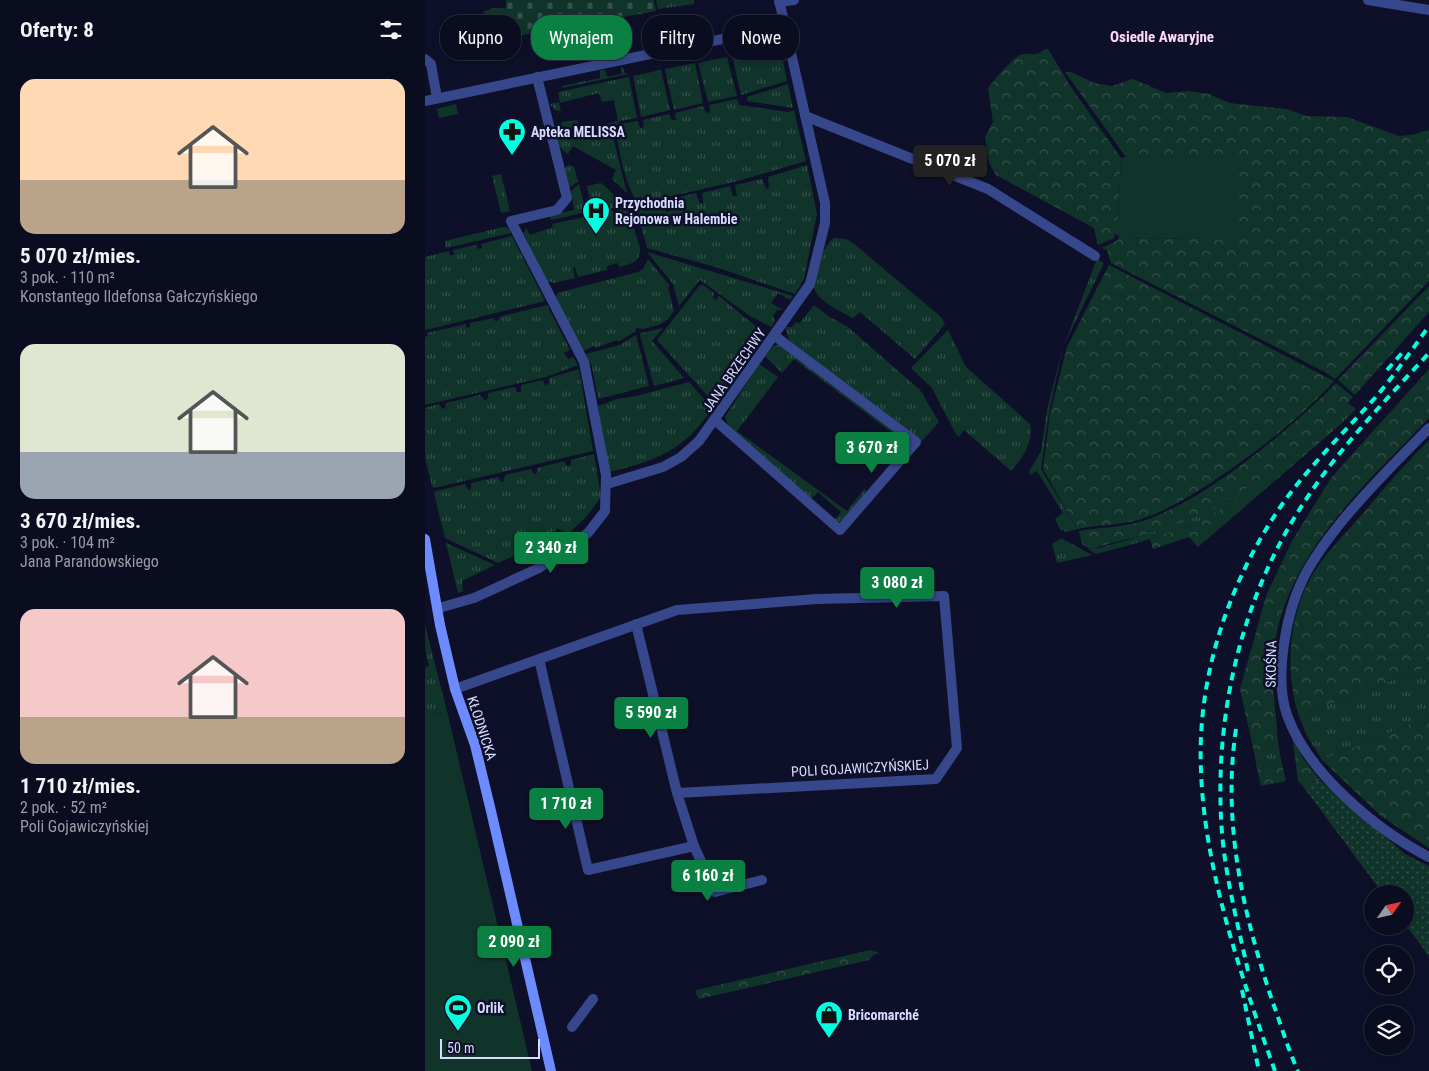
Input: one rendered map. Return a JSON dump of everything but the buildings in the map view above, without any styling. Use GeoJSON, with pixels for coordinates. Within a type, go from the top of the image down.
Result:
{"type":"FeatureCollection","features":[{"type":"Feature","properties":{"kind":"street"},"geometry":{"type":"LineString","coordinates":[[779,1],[794,0]]}},
{"type":"Feature","properties":{"kind":"street"},"geometry":{"type":"LineString","coordinates":[[1367,0],[1429,10]]}},
{"type":"Feature","properties":{"kind":"street","name":"JANA BRZECHWY"},"geometry":{"type":"LineString","coordinates":[[779,1],[781,15]]}},
{"type":"Feature","properties":{"kind":"street"},"geometry":{"type":"LineString","coordinates":[[425,101],[723,39]]}},
{"type":"Feature","properties":{"kind":"street"},"geometry":{"type":"LineString","coordinates":[[425,59],[431,64],[437,98]]}},
{"type":"Feature","properties":{"kind":"street","name":"JANA BRZECHWY"},"geometry":{"type":"LineString","coordinates":[[607,484],[653,471],[674,462],[699,442],[810,284],[825,223],[825,203],[792,60]]}},
{"type":"Feature","properties":{"kind":"street"},"geometry":{"type":"LineString","coordinates":[[439,608],[473,598],[539,568],[588,533],[605,511],[607,484],[584,362],[511,222],[557,210],[567,198],[537,77]]}},
{"type":"Feature","properties":{"kind":"street"},"geometry":{"type":"LineString","coordinates":[[805,116],[988,189],[1095,256]]}},
{"type":"Feature","properties":{"kind":"street"},"geometry":{"type":"LineString","coordinates":[[715,420],[840,530],[916,442],[775,336]]}},
{"type":"Feature","properties":{"kind":"street","name":"SKOŚNA"},"geometry":{"type":"LineString","coordinates":[[1429,428],[1367,494],[1327,542],[1303,578],[1283,639],[1282,677],[1286,713],[1293,730],[1310,758],[1361,810],[1407,846],[1429,857]]}},
{"type":"Feature","properties":{"kind":"street","name":"KŁODNICKA"},"geometry":{"type":"LineString","coordinates":[[425,539],[439,608],[440,625],[455,689],[475,745],[551,1071]]}},
{"type":"Feature","properties":{"kind":"street","name":"POLI GOJAWICZYŃSKIEJ"},"geometry":{"type":"LineString","coordinates":[[455,689],[677,610],[817,599],[943,596],[957,748],[935,779],[677,793]]}},
{"type":"Feature","properties":{"kind":"street"},"geometry":{"type":"LineString","coordinates":[[636,624],[677,793],[694,846],[715,892],[762,880]]}},
{"type":"Feature","properties":{"kind":"street"},"geometry":{"type":"LineString","coordinates":[[539,659],[588,870],[694,846]]}},
{"type":"Feature","properties":{"kind":"street"},"geometry":{"type":"LineString","coordinates":[[572,1027],[593,999]]}},
{"type":"Feature","properties":{"kind":"green space"},"geometry":{"type":"Polygon","coordinates":[[[506,0],[654,0],[656,11],[632,15],[531,15],[531,33],[521,35],[521,15],[506,15],[506,0]]]}},
{"type":"Feature","properties":{"kind":"green space"},"geometry":{"type":"Polygon","coordinates":[[[656,0],[694,0],[694,4],[658,9],[656,0]]]}},
{"type":"Feature","properties":{"kind":"green space"},"geometry":{"type":"Polygon","coordinates":[[[493,8],[506,8],[506,15],[484,15],[483,12],[493,8]]]}},
{"type":"Feature","properties":{"kind":"green space"},"geometry":{"type":"Polygon","coordinates":[[[1048,49],[1071,87],[1121,158],[1118,219],[1112,225],[1115,235],[1114,238],[1098,245],[1094,228],[996,175],[989,163],[985,137],[993,122],[988,89],[993,81],[1017,57],[1024,54],[1038,54],[1048,49]]]}},
{"type":"Feature","properties":{"kind":"green space"},"geometry":{"type":"Polygon","coordinates":[[[723,58],[723,60],[728,60],[737,96],[708,102],[698,63],[723,58]]]}},
{"type":"Feature","properties":{"kind":"green space"},"geometry":{"type":"Polygon","coordinates":[[[733,60],[783,60],[787,81],[741,95],[733,60]]]}},
{"type":"Feature","properties":{"kind":"green space"},"geometry":{"type":"Polygon","coordinates":[[[695,63],[703,103],[674,110],[665,69],[695,63]]]}},
{"type":"Feature","properties":{"kind":"green space"},"geometry":{"type":"Polygon","coordinates":[[[621,65],[625,73],[628,74],[562,88],[562,86],[600,78],[600,70],[605,70],[607,77],[621,74],[621,65]]]}},
{"type":"Feature","properties":{"kind":"green space"},"geometry":{"type":"Polygon","coordinates":[[[661,70],[670,110],[641,117],[633,76],[661,70]]]}},
{"type":"Feature","properties":{"kind":"green space"},"geometry":{"type":"Polygon","coordinates":[[[1065,72],[1071,72],[1094,83],[1112,86],[1133,79],[1166,93],[1188,91],[1209,94],[1229,103],[1287,109],[1306,116],[1347,117],[1399,136],[1429,130],[1429,281],[1335,379],[1325,372],[1111,263],[1107,250],[1102,248],[1118,240],[1120,236],[1125,239],[1200,238],[1204,240],[1128,156],[1126,157],[1065,72]]]}},
{"type":"Feature","properties":{"kind":"green space"},"geometry":{"type":"Polygon","coordinates":[[[629,77],[637,118],[620,121],[612,133],[627,193],[612,179],[616,170],[573,146],[568,154],[559,147],[556,130],[562,122],[577,120],[580,129],[618,121],[614,100],[602,102],[599,93],[559,103],[561,111],[555,110],[550,104],[560,102],[558,92],[629,77]]]}},
{"type":"Feature","properties":{"kind":"green space"},"geometry":{"type":"Polygon","coordinates":[[[788,84],[793,108],[747,101],[747,97],[788,84]]]}},
{"type":"Feature","properties":{"kind":"green space"},"geometry":{"type":"Polygon","coordinates":[[[737,99],[739,105],[788,112],[794,110],[806,161],[738,181],[641,203],[636,199],[624,172],[619,150],[616,133],[621,124],[638,121],[640,128],[644,127],[643,120],[669,114],[672,120],[676,120],[675,113],[703,106],[706,113],[710,112],[709,105],[737,99]]]}},
{"type":"Feature","properties":{"kind":"green space"},"geometry":{"type":"Polygon","coordinates":[[[456,104],[458,114],[439,118],[437,109],[456,104]]]}},
{"type":"Feature","properties":{"kind":"green space"},"geometry":{"type":"Polygon","coordinates":[[[1128,156],[1236,159],[1236,240],[1204,240],[1200,238],[1125,239],[1115,234],[1112,225],[1118,219],[1121,158],[1128,156]]]}},
{"type":"Feature","properties":{"kind":"green space"},"geometry":{"type":"Polygon","coordinates":[[[569,165],[574,167],[578,181],[569,188],[565,168],[569,165]]]}},
{"type":"Feature","properties":{"kind":"green space"},"geometry":{"type":"Polygon","coordinates":[[[807,165],[817,214],[804,279],[795,294],[719,268],[647,248],[636,208],[663,201],[666,212],[670,211],[668,200],[696,193],[700,204],[703,203],[702,193],[730,186],[733,196],[737,196],[735,185],[762,179],[766,189],[769,188],[768,177],[807,165]]]}},
{"type":"Feature","properties":{"kind":"green space"},"geometry":{"type":"Polygon","coordinates":[[[501,174],[510,211],[501,213],[492,176],[501,174]]]}},
{"type":"Feature","properties":{"kind":"green space"},"geometry":{"type":"Polygon","coordinates":[[[601,183],[625,205],[605,210],[604,206],[597,208],[597,212],[593,213],[587,186],[601,183]]]}},
{"type":"Feature","properties":{"kind":"green space"},"geometry":{"type":"Polygon","coordinates":[[[579,184],[586,212],[551,220],[550,215],[574,210],[571,191],[579,184]]]}},
{"type":"Feature","properties":{"kind":"green space"},"geometry":{"type":"Polygon","coordinates":[[[628,208],[640,248],[639,256],[634,262],[619,267],[618,263],[607,266],[607,270],[578,277],[575,267],[573,268],[575,278],[554,283],[547,281],[524,234],[526,228],[530,235],[553,227],[552,224],[628,208]]]}},
{"type":"Feature","properties":{"kind":"green space"},"geometry":{"type":"Polygon","coordinates":[[[503,227],[509,228],[511,233],[446,248],[445,241],[503,227]]]}},
{"type":"Feature","properties":{"kind":"green space"},"geometry":{"type":"Polygon","coordinates":[[[512,236],[545,301],[425,330],[425,257],[449,251],[450,255],[454,255],[453,250],[476,245],[478,249],[482,248],[481,244],[512,236]]]}},
{"type":"Feature","properties":{"kind":"green space"},"geometry":{"type":"Polygon","coordinates":[[[834,238],[846,239],[853,243],[941,317],[945,324],[915,359],[860,312],[853,318],[819,297],[814,287],[815,282],[826,246],[834,238]]]}},
{"type":"Feature","properties":{"kind":"green space"},"geometry":{"type":"Polygon","coordinates":[[[647,252],[793,296],[790,300],[778,293],[771,303],[783,310],[777,310],[773,316],[775,322],[771,327],[750,316],[700,280],[679,306],[673,284],[647,252]]]}},
{"type":"Feature","properties":{"kind":"green space"},"geometry":{"type":"Polygon","coordinates":[[[648,259],[670,286],[668,287],[674,311],[668,319],[659,325],[643,329],[636,328],[636,331],[618,342],[617,340],[583,351],[556,298],[557,293],[638,272],[643,269],[648,259]]]}},
{"type":"Feature","properties":{"kind":"green space"},"geometry":{"type":"Polygon","coordinates":[[[1097,259],[1104,263],[1064,345],[1097,259]]]}},
{"type":"Feature","properties":{"kind":"green space"},"geometry":{"type":"Polygon","coordinates":[[[1109,265],[1334,381],[1317,399],[1270,440],[1214,481],[1186,498],[1138,520],[1077,529],[1043,469],[1050,414],[1067,347],[1109,265]]]}},
{"type":"Feature","properties":{"kind":"green space"},"geometry":{"type":"Polygon","coordinates":[[[700,285],[714,293],[713,298],[716,300],[719,296],[765,334],[715,404],[657,340],[700,285]]]}},
{"type":"Feature","properties":{"kind":"green space"},"geometry":{"type":"Polygon","coordinates":[[[1429,286],[1429,312],[1355,395],[1338,380],[1429,286]]]}},
{"type":"Feature","properties":{"kind":"green space"},"geometry":{"type":"Polygon","coordinates":[[[547,305],[570,350],[564,353],[568,359],[573,357],[578,365],[546,377],[425,405],[425,337],[428,336],[427,333],[466,324],[467,328],[470,327],[470,323],[494,318],[495,321],[499,320],[499,317],[547,305]]]}},
{"type":"Feature","properties":{"kind":"green space"},"geometry":{"type":"Polygon","coordinates":[[[814,305],[828,316],[848,327],[920,390],[939,422],[921,442],[789,340],[785,327],[792,327],[796,322],[799,324],[814,305]]]}},
{"type":"Feature","properties":{"kind":"green space"},"geometry":{"type":"Polygon","coordinates":[[[663,328],[652,341],[684,378],[654,386],[640,335],[641,333],[663,328]]]}},
{"type":"Feature","properties":{"kind":"green space"},"geometry":{"type":"Polygon","coordinates":[[[948,330],[966,367],[1030,424],[1029,444],[1023,456],[1011,471],[964,430],[959,437],[956,434],[932,388],[911,368],[948,330]]]}},
{"type":"Feature","properties":{"kind":"green space"},"geometry":{"type":"Polygon","coordinates":[[[636,335],[649,386],[598,399],[592,367],[586,354],[620,345],[636,335]]]}},
{"type":"Feature","properties":{"kind":"green space"},"geometry":{"type":"Polygon","coordinates":[[[779,344],[905,439],[907,446],[902,440],[794,359],[782,373],[765,356],[772,347],[779,344]]]}},
{"type":"Feature","properties":{"kind":"green space"},"geometry":{"type":"Polygon","coordinates":[[[1063,347],[1049,413],[1041,469],[1077,529],[1066,532],[1060,529],[1055,519],[1063,513],[1037,471],[1030,475],[1029,472],[1041,451],[1047,410],[1063,347]]]}},
{"type":"Feature","properties":{"kind":"green space"},"geometry":{"type":"Polygon","coordinates":[[[759,364],[778,377],[737,431],[847,511],[865,488],[866,494],[844,520],[838,522],[835,520],[841,512],[818,492],[811,499],[728,425],[725,417],[759,364]]]}},
{"type":"Feature","properties":{"kind":"green space"},"geometry":{"type":"Polygon","coordinates":[[[579,369],[593,451],[434,488],[432,486],[425,458],[425,408],[439,404],[442,409],[445,408],[446,403],[480,395],[485,400],[488,399],[488,393],[515,387],[517,392],[521,392],[521,385],[543,380],[545,385],[549,384],[549,378],[579,369]]]}},
{"type":"Feature","properties":{"kind":"green space"},"geometry":{"type":"Polygon","coordinates":[[[1429,369],[1429,418],[1382,466],[1337,517],[1299,573],[1285,604],[1274,649],[1273,689],[1278,742],[1254,752],[1240,689],[1266,596],[1292,541],[1331,478],[1429,369]]]}},
{"type":"Feature","properties":{"kind":"green space"},"geometry":{"type":"Polygon","coordinates":[[[689,382],[712,408],[702,422],[680,444],[668,452],[641,463],[609,472],[598,406],[617,399],[689,382]]]}},
{"type":"Feature","properties":{"kind":"green space"},"geometry":{"type":"Polygon","coordinates":[[[1336,383],[1353,397],[1292,454],[1252,485],[1209,511],[1186,521],[1090,549],[1082,544],[1079,531],[1139,522],[1189,500],[1216,483],[1270,443],[1336,383]]]}},
{"type":"Feature","properties":{"kind":"green space"},"geometry":{"type":"Polygon","coordinates":[[[1348,403],[1356,409],[1341,424],[1272,477],[1229,506],[1198,522],[1148,540],[1096,554],[1088,549],[1114,544],[1170,526],[1199,514],[1226,499],[1253,483],[1302,446],[1348,403]]]}},
{"type":"Feature","properties":{"kind":"green space"},"geometry":{"type":"Polygon","coordinates":[[[1341,424],[1198,547],[1189,537],[1153,549],[1150,539],[1186,527],[1229,506],[1341,424]]]}},
{"type":"Feature","properties":{"kind":"green space"},"geometry":{"type":"Polygon","coordinates":[[[1429,440],[1429,666],[1299,716],[1292,682],[1291,646],[1297,612],[1310,579],[1332,548],[1429,440]]]}},
{"type":"Feature","properties":{"kind":"green space"},"geometry":{"type":"Polygon","coordinates":[[[594,454],[601,497],[587,516],[569,533],[558,529],[524,551],[498,563],[445,538],[434,493],[436,491],[465,484],[468,490],[471,489],[471,483],[498,477],[501,482],[504,481],[505,475],[531,469],[534,474],[537,473],[537,468],[564,461],[567,466],[571,465],[571,460],[594,454]]]}},
{"type":"Feature","properties":{"kind":"green space"},"geometry":{"type":"Polygon","coordinates":[[[1061,538],[1092,555],[1057,563],[1052,544],[1061,538]]]}},
{"type":"Feature","properties":{"kind":"green space"},"geometry":{"type":"Polygon","coordinates":[[[446,543],[495,565],[462,581],[463,591],[458,593],[446,543]]]}},
{"type":"Feature","properties":{"kind":"green space"},"geometry":{"type":"Polygon","coordinates":[[[425,625],[447,711],[425,716],[425,668],[429,666],[425,649],[425,625]]]}},
{"type":"Feature","properties":{"kind":"green space"},"geometry":{"type":"Polygon","coordinates":[[[1429,666],[1429,717],[1322,760],[1307,736],[1299,716],[1429,666]]]}},
{"type":"Feature","properties":{"kind":"green space"},"geometry":{"type":"Polygon","coordinates":[[[447,711],[532,1071],[425,1071],[425,716],[447,711]]]}},
{"type":"Feature","properties":{"kind":"green space"},"geometry":{"type":"Polygon","coordinates":[[[1429,717],[1429,848],[1381,816],[1322,760],[1429,717]]]}},
{"type":"Feature","properties":{"kind":"green space"},"geometry":{"type":"Polygon","coordinates":[[[1292,735],[1302,757],[1320,780],[1302,785],[1298,781],[1292,735]]]}},
{"type":"Feature","properties":{"kind":"green space"},"geometry":{"type":"Polygon","coordinates":[[[1278,742],[1281,760],[1257,769],[1254,752],[1278,742]]]}},
{"type":"Feature","properties":{"kind":"green space"},"geometry":{"type":"Polygon","coordinates":[[[1281,760],[1286,781],[1261,786],[1257,769],[1281,760]]]}},
{"type":"Feature","properties":{"kind":"green space"},"geometry":{"type":"Polygon","coordinates":[[[1320,780],[1405,854],[1429,866],[1429,956],[1413,935],[1414,885],[1376,885],[1302,785],[1320,780]]]}},
{"type":"Feature","properties":{"kind":"green space"},"geometry":{"type":"Polygon","coordinates":[[[870,950],[879,953],[873,955],[869,960],[699,999],[695,992],[697,990],[870,950]]]}},
{"type":"Feature","properties":{"kind":"railway"},"geometry":{"type":"LineString","coordinates":[[1275,1071],[1238,961],[1217,884],[1209,846],[1201,770],[1201,737],[1204,703],[1210,670],[1218,637],[1229,605],[1242,574],[1275,515],[1297,484],[1374,399],[1429,326]]}},
{"type":"Feature","properties":{"kind":"railway"},"geometry":{"type":"LineString","coordinates":[[1387,370],[1402,353]]}},
{"type":"Feature","properties":{"kind":"railway"},"geometry":{"type":"LineString","coordinates":[[1248,971],[1226,868],[1220,790],[1222,746],[1227,703],[1236,660],[1248,618],[1264,577],[1283,538],[1305,501],[1348,443],[1429,353]]}},
{"type":"Feature","properties":{"kind":"railway"},"geometry":{"type":"LineString","coordinates":[[1236,729],[1232,764],[1232,799],[1234,834],[1244,902],[1262,970],[1298,1071]]}},
{"type":"Feature","properties":{"kind":"railway"},"geometry":{"type":"LineString","coordinates":[[1242,990],[1259,1071]]}},
{"type":"Feature","properties":{"kind":"place","name":"Apteka MELISSA"},"geometry":{"type":"Point","coordinates":[512,156]}},
{"type":"Feature","properties":{"kind":"place","name":"Przychodnia Rejonowa w Halembie"},"geometry":{"type":"Point","coordinates":[596,235]}},
{"type":"Feature","properties":{"kind":"place","name":"Orlik"},"geometry":{"type":"Point","coordinates":[458,1032]}},
{"type":"Feature","properties":{"kind":"place","name":"Bricomarché"},"geometry":{"type":"Point","coordinates":[829,1039]}},
{"type":"Feature","properties":{"kind":"district","name":"Osiedle Awaryjne"},"geometry":{"type":"Point","coordinates":[1162,37]}}]}
